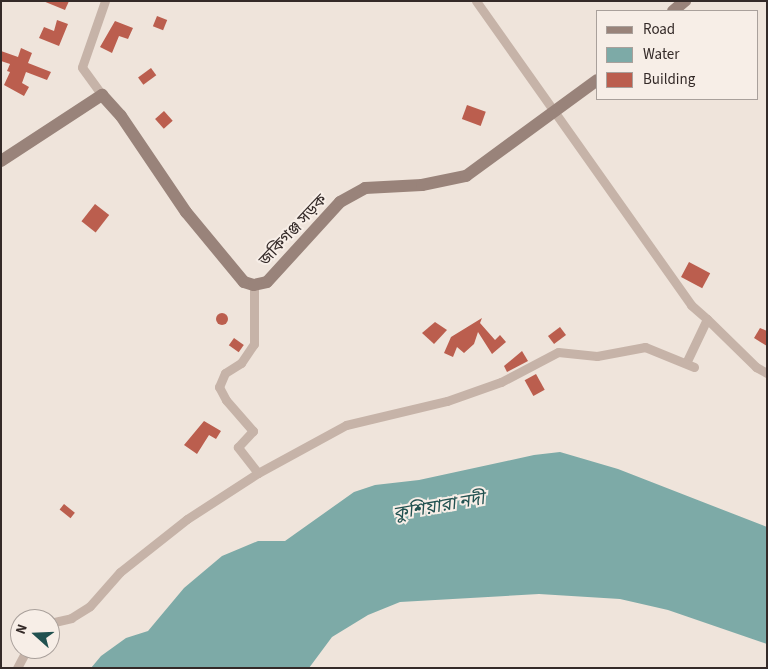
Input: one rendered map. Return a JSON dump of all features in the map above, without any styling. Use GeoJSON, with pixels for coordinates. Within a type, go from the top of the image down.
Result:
{"type":"FeatureCollection","features":[{"type":"Feature","properties":{"kind":"main road"},"geometry":{"type":"LineString","coordinates":[[675,10],[685,1]]}},
{"type":"Feature","properties":{"kind":"main road","name":"জকিগঞ্জ সড়ক"},"geometry":{"type":"LineString","coordinates":[[102,95],[121,116],[186,212],[244,282],[254,286],[267,282],[340,202],[364,188],[422,185],[466,176],[596,81]]}},
{"type":"Feature","properties":{"kind":"main road"},"geometry":{"type":"LineString","coordinates":[[1,161],[102,95]]}},
{"type":"Feature","properties":{"kind":"street"},"geometry":{"type":"LineString","coordinates":[[102,95],[82,67],[106,1]]}},
{"type":"Feature","properties":{"kind":"street"},"geometry":{"type":"LineString","coordinates":[[476,1],[553,114],[691,305],[756,367],[767,373]]}},
{"type":"Feature","properties":{"kind":"street"},"geometry":{"type":"LineString","coordinates":[[254,286],[254,344],[241,363],[225,373],[219,387],[226,400],[253,431],[238,447],[258,473]]}},
{"type":"Feature","properties":{"kind":"street"},"geometry":{"type":"LineString","coordinates":[[60,621],[71,618],[90,606],[120,572],[186,519],[258,473],[346,425],[447,401],[501,382],[558,352],[597,356],[645,347],[690,365],[707,320]]}},
{"type":"Feature","properties":{"kind":"water","name":"কুশিয়ারা নদী"},"geometry":{"type":"Polygon","coordinates":[[[560,452],[618,469],[767,527],[767,644],[668,610],[620,599],[539,594],[400,602],[368,615],[332,637],[309,668],[91,668],[101,656],[126,638],[148,631],[184,588],[222,556],[258,541],[285,541],[354,492],[375,485],[419,480],[534,455],[560,452]]]}},
{"type":"Feature","properties":{"kind":"building"},"geometry":{"type":"Polygon","coordinates":[[[43,1],[69,1],[65,10],[43,1]]]}},
{"type":"Feature","properties":{"kind":"building"},"geometry":{"type":"Polygon","coordinates":[[[157,16],[167,20],[163,30],[153,26],[157,16]]]}},
{"type":"Feature","properties":{"kind":"building"},"geometry":{"type":"Polygon","coordinates":[[[57,20],[68,24],[59,46],[39,38],[44,27],[54,31],[57,20]]]}},
{"type":"Feature","properties":{"kind":"building"},"geometry":{"type":"Polygon","coordinates":[[[115,21],[133,28],[128,39],[119,36],[112,53],[100,47],[115,21]]]}},
{"type":"Feature","properties":{"kind":"building"},"geometry":{"type":"Polygon","coordinates":[[[21,48],[32,53],[28,63],[51,72],[47,80],[26,72],[22,83],[29,87],[24,96],[4,85],[10,72],[7,71],[10,64],[1,61],[1,51],[18,57],[21,48]]]}},
{"type":"Feature","properties":{"kind":"building"},"geometry":{"type":"Polygon","coordinates":[[[151,68],[156,75],[143,85],[138,77],[151,68]]]}},
{"type":"Feature","properties":{"kind":"building"},"geometry":{"type":"Polygon","coordinates":[[[467,105],[486,112],[481,126],[462,119],[467,105]]]}},
{"type":"Feature","properties":{"kind":"building"},"geometry":{"type":"Polygon","coordinates":[[[164,111],[173,121],[164,129],[155,119],[164,111]]]}},
{"type":"Feature","properties":{"kind":"building"},"geometry":{"type":"Polygon","coordinates":[[[95,204],[109,215],[96,232],[81,221],[95,204]]]}},
{"type":"Feature","properties":{"kind":"building"},"geometry":{"type":"Polygon","coordinates":[[[689,262],[710,273],[702,288],[681,277],[689,262]]]}},
{"type":"Feature","properties":{"kind":"building"},"geometry":{"type":"Polygon","coordinates":[[[220,313],[224,313],[228,319],[224,325],[220,325],[216,321],[216,317],[220,313]]]}},
{"type":"Feature","properties":{"kind":"building"},"geometry":{"type":"Polygon","coordinates":[[[482,318],[480,323],[495,340],[500,335],[506,342],[492,354],[478,332],[474,344],[464,353],[457,347],[453,357],[444,353],[451,337],[482,318]]]}},
{"type":"Feature","properties":{"kind":"building"},"geometry":{"type":"Polygon","coordinates":[[[435,322],[447,330],[434,344],[422,333],[435,322]]]}},
{"type":"Feature","properties":{"kind":"building"},"geometry":{"type":"Polygon","coordinates":[[[560,327],[566,335],[554,344],[548,336],[560,327]]]}},
{"type":"Feature","properties":{"kind":"building"},"geometry":{"type":"Polygon","coordinates":[[[760,328],[767,331],[767,346],[754,338],[760,328]]]}},
{"type":"Feature","properties":{"kind":"building"},"geometry":{"type":"Polygon","coordinates":[[[234,338],[244,345],[239,352],[229,345],[234,338]]]}},
{"type":"Feature","properties":{"kind":"building"},"geometry":{"type":"Polygon","coordinates":[[[522,351],[528,361],[507,372],[504,366],[522,351]]]}},
{"type":"Feature","properties":{"kind":"building"},"geometry":{"type":"Polygon","coordinates":[[[536,374],[545,390],[533,396],[525,380],[536,374]]]}},
{"type":"Feature","properties":{"kind":"building"},"geometry":{"type":"Polygon","coordinates":[[[204,421],[221,431],[216,439],[209,435],[197,454],[184,445],[204,421]]]}},
{"type":"Feature","properties":{"kind":"building"},"geometry":{"type":"Polygon","coordinates":[[[64,504],[75,513],[70,518],[60,509],[64,504]]]}}]}
